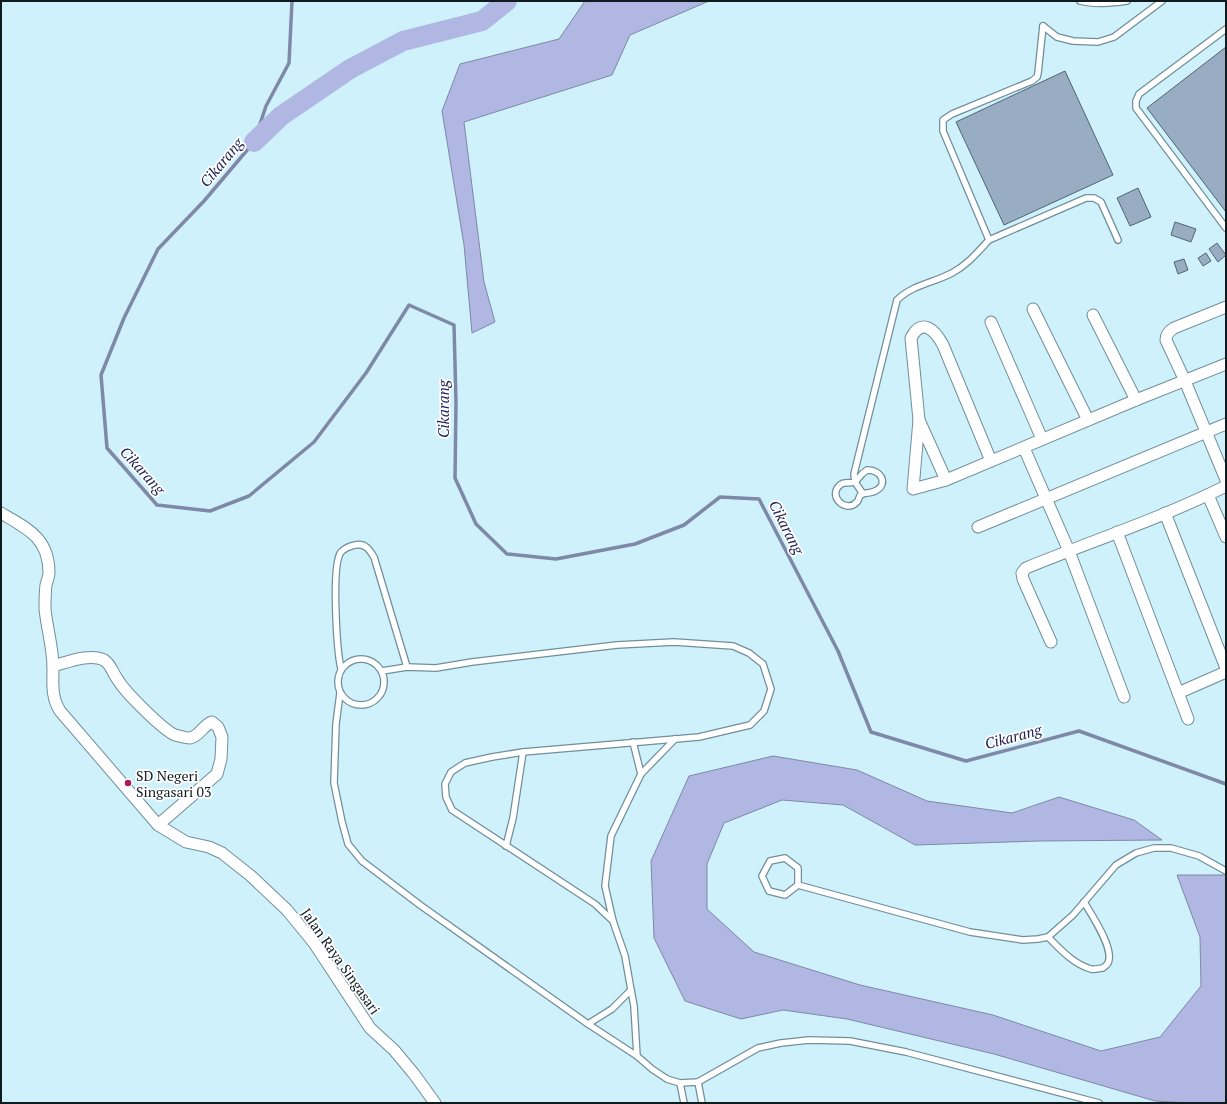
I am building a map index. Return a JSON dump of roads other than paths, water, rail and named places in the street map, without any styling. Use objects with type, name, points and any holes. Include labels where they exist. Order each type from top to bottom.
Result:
[{"type":"street","points":[[1226,307],[1174,328],[1166,335],[1166,340],[1185,381],[1226,480]]},
{"type":"street","points":[[1033,309],[1088,420]]},
{"type":"street","points":[[1093,315],[1136,400]]},
{"type":"street","points":[[991,322],[1042,440]]},
{"type":"street","points":[[991,461],[938,335],[926,327],[920,328],[915,331],[911,338],[919,420],[913,489],[946,480],[1226,364]]},
{"type":"street","points":[[919,420],[946,480]]},
{"type":"street","points":[[978,527],[1226,424]]},
{"type":"street","points":[[1024,448],[1069,551],[1124,697]]},
{"type":"street","points":[[1051,642],[1023,579],[1022,573],[1026,568],[1165,513],[1226,486]]},
{"type":"street","points":[[1208,495],[1226,537]]},
{"type":"street","name":"Jalan Raya Singasari","points":[[1,513],[34,534],[45,549],[48,558],[49,575],[46,585],[45,608],[53,666],[53,698],[60,711],[158,825],[186,842],[209,847],[222,853],[251,876],[287,910],[314,944],[370,1028],[394,1050],[435,1103]]},
{"type":"street","points":[[1165,513],[1226,668]]},
{"type":"street","points":[[1118,532],[1188,719]]},
{"type":"street","points":[[53,666],[85,659],[103,659],[109,663],[118,681],[145,710],[174,735],[189,738],[195,736],[208,723],[212,722],[218,727],[222,736],[221,759],[217,774],[158,825]]},
{"type":"street","points":[[1178,693],[1226,672]]},
{"type":"lane","points":[[1080,1],[1089,3],[1117,3],[1127,1]]},
{"type":"lane","points":[[989,240],[943,132],[943,120],[952,114],[1032,81],[1037,77],[1043,26],[1057,36],[1073,42],[1098,42],[1114,37],[1162,1]]},
{"type":"lane","points":[[1226,29],[1139,94],[1136,101],[1136,108],[1226,228]]},
{"type":"lane","points":[[863,494],[855,482],[854,474],[897,300],[905,292],[951,274],[966,265],[989,240],[1086,198],[1094,198],[1101,202],[1118,240]]},
{"type":"lane","points":[[867,470],[874,470],[879,473],[882,479],[881,485],[877,490],[863,494],[852,506],[845,506],[839,503],[836,497],[836,490],[840,485],[847,482],[855,482],[867,470]]},
{"type":"lane","points":[[407,667],[374,557],[367,547],[360,544],[348,546],[341,552],[336,571],[337,642],[341,669],[338,681],[340,693],[336,724],[334,783],[348,844],[362,862],[588,1024],[637,1056],[667,1079],[680,1083],[698,1082],[758,1048],[781,1043],[809,1040],[850,1041],[906,1052],[1099,1103]]},
{"type":"lane","points":[[382,670],[407,667],[436,668],[472,662],[617,645],[674,642],[733,646],[749,654],[763,664],[772,689],[764,711],[750,725],[699,737],[492,756],[465,763],[451,772],[445,784],[446,797],[452,810],[595,904],[613,921]]},
{"type":"lane","points":[[340,693],[349,702],[360,705],[372,702],[381,694],[385,682],[382,670],[374,662],[362,658],[350,661],[341,669]]},
{"type":"lane","points":[[637,1056],[635,1013],[625,956],[613,921],[605,886],[611,836],[641,774],[675,739]]},
{"type":"lane","points":[[633,742],[641,774]]},
{"type":"lane","points":[[506,846],[513,818],[523,752]]},
{"type":"lane","points":[[798,885],[970,932],[1023,940],[1048,937],[1073,915],[1116,865],[1136,853],[1154,848],[1171,848],[1199,856],[1226,871]]},
{"type":"lane","points":[[785,858],[798,868],[798,885],[785,895],[769,891],[762,876],[770,861],[785,858]]},
{"type":"lane","points":[[1048,937],[1063,952],[1075,961],[1092,969],[1103,968],[1108,963],[1109,954],[1104,937],[1084,902]]},
{"type":"lane","points":[[588,1024],[612,1009],[631,990]]},
{"type":"lane","points":[[698,1082],[702,1103]]},
{"type":"lane","points":[[680,1083],[684,1103]]},
{"type":"water","points":[[585,1],[709,1],[630,35],[612,75],[464,122],[484,282],[495,322],[472,333],[464,245],[442,111],[460,64],[559,39]]},
{"type":"water","points":[[773,756],[857,770],[927,801],[1012,813],[1059,797],[1134,820],[1162,840],[1039,841],[915,845],[843,805],[782,800],[724,823],[707,864],[707,909],[754,952],[860,985],[993,1015],[1101,1051],[1160,1037],[1201,986],[1200,937],[1177,875],[1226,875],[1226,1102],[1189,1103],[1155,1101],[994,1054],[847,1019],[783,1010],[741,1019],[685,1001],[654,938],[651,861],[689,776]]},
{"type":"waterway","name":"Cikarang","points":[[292,1],[289,63],[266,106],[254,142],[204,201],[158,249],[124,318],[101,375],[107,448],[157,505],[210,511],[249,496],[314,442],[366,373],[409,305],[454,325],[456,403],[455,478],[476,524],[507,554],[556,559],[635,544],[684,525],[720,497],[759,499],[838,651],[871,732],[966,761],[1079,731],[1226,784]]},
{"type":"waterway","points":[[254,142],[281,116],[350,69],[403,41],[482,21],[507,1]]},
{"type":"place","name":"SD Negeri Singasari 03","points":[[128,783]]}]
